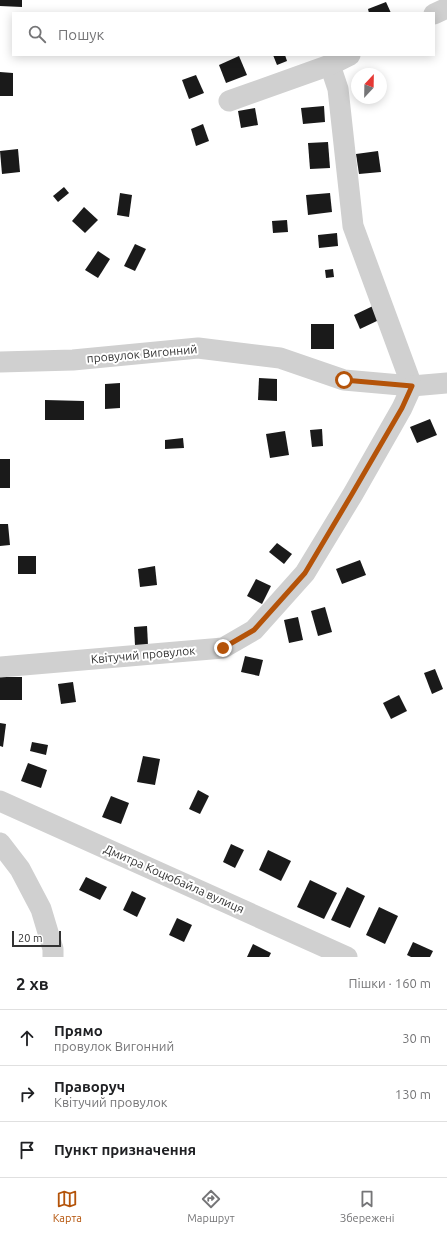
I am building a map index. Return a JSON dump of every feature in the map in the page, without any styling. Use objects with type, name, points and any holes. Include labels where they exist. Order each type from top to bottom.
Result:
[{"type":"street","points":[[435,14],[447,8]]},
{"type":"street","points":[[229,101],[330,65],[348,56]]},
{"type":"street","points":[[330,65],[338,89],[353,226],[412,386]]},
{"type":"street","name":"провулок Вигонний","points":[[0,362],[73,360],[198,348],[280,358],[344,380],[412,386],[447,383]]},
{"type":"street","name":"Квітучий провулок","points":[[0,667],[223,648],[254,630],[305,573],[402,408],[412,386]]},
{"type":"street","name":"Дмитра Коцюбайла вулиця","points":[[0,801],[347,957]]},
{"type":"street","points":[[0,843],[20,869],[41,909],[53,949],[53,957]]},
{"type":"building","points":[[0,0],[22,0],[22,7],[0,6]]},
{"type":"building","points":[[386,2],[391,12],[369,12],[368,9]]},
{"type":"building","points":[[239,56],[247,75],[226,83],[219,65]]},
{"type":"building","points":[[273,56],[285,56],[287,61],[277,65]]},
{"type":"building","points":[[0,72],[13,73],[13,96],[0,96]]},
{"type":"building","points":[[196,75],[204,93],[189,99],[182,80]]},
{"type":"building","points":[[324,106],[325,122],[303,124],[301,108]]},
{"type":"building","points":[[255,108],[258,125],[241,128],[238,111]]},
{"type":"building","points":[[203,124],[209,141],[196,146],[191,129]]},
{"type":"building","points":[[328,142],[330,168],[310,169],[308,143]]},
{"type":"building","points":[[18,149],[20,172],[2,174],[0,151]]},
{"type":"building","points":[[378,151],[381,172],[359,174],[356,154]]},
{"type":"building","points":[[64,187],[69,193],[58,202],[53,196]]},
{"type":"building","points":[[120,193],[132,195],[129,217],[117,215]]},
{"type":"building","points":[[330,193],[332,212],[308,215],[306,195]]},
{"type":"building","points":[[84,207],[98,220],[85,233],[72,221]]},
{"type":"building","points":[[287,220],[288,232],[273,233],[272,221]]},
{"type":"building","points":[[337,233],[338,246],[319,248],[318,235]]},
{"type":"building","points":[[135,244],[146,249],[135,271],[124,266]]},
{"type":"building","points":[[98,251],[110,259],[98,278],[85,270]]},
{"type":"building","points":[[333,269],[334,277],[326,278],[325,270]]},
{"type":"building","points":[[373,306],[379,320],[360,329],[354,315]]},
{"type":"building","points":[[311,324],[334,324],[334,349],[311,349]]},
{"type":"building","points":[[259,378],[277,379],[277,401],[258,400]]},
{"type":"building","points":[[120,383],[120,408],[105,409],[105,384]]},
{"type":"building","points":[[45,400],[84,401],[84,420],[45,420]]},
{"type":"building","points":[[430,419],[437,435],[417,443],[410,427]]},
{"type":"building","points":[[322,429],[323,446],[312,447],[310,430]]},
{"type":"building","points":[[285,431],[289,455],[270,458],[266,434]]},
{"type":"building","points":[[183,438],[184,448],[165,449],[165,440]]},
{"type":"building","points":[[0,459],[10,459],[10,488],[0,488]]},
{"type":"building","points":[[0,524],[8,524],[10,545],[0,546]]},
{"type":"building","points":[[277,543],[292,554],[284,564],[269,552]]},
{"type":"building","points":[[18,556],[36,556],[36,574],[18,574]]},
{"type":"building","points":[[360,560],[366,575],[342,584],[336,569]]},
{"type":"building","points":[[155,566],[157,585],[140,587],[138,569]]},
{"type":"building","points":[[256,579],[271,586],[262,604],[247,596]]},
{"type":"building","points":[[325,607],[332,632],[318,636],[311,611]]},
{"type":"building","points":[[298,617],[303,640],[289,643],[284,620]]},
{"type":"building","points":[[147,626],[148,645],[135,645],[134,627]]},
{"type":"building","points":[[245,656],[263,660],[259,676],[241,672]]},
{"type":"building","points":[[435,669],[443,689],[432,694],[424,673]]},
{"type":"building","points":[[0,677],[22,677],[22,700],[0,700]]},
{"type":"building","points":[[73,682],[76,702],[61,704],[58,684]]},
{"type":"building","points":[[399,695],[407,711],[391,719],[383,703]]},
{"type":"building","points":[[0,723],[6,724],[3,747],[0,746]]},
{"type":"building","points":[[32,742],[48,745],[46,755],[30,751]]},
{"type":"building","points":[[143,756],[160,759],[155,785],[137,782]]},
{"type":"building","points":[[28,763],[47,770],[41,788],[21,781]]},
{"type":"building","points":[[198,790],[209,796],[200,814],[189,809]]},
{"type":"building","points":[[111,796],[129,803],[121,824],[102,817]]},
{"type":"building","points":[[231,844],[244,850],[235,868],[223,862]]},
{"type":"building","points":[[268,850],[291,861],[281,881],[259,870]]},
{"type":"building","points":[[86,877],[107,887],[100,900],[79,890]]},
{"type":"building","points":[[310,880],[337,893],[324,919],[297,907]]},
{"type":"building","points":[[347,887],[365,896],[350,928],[331,920]]},
{"type":"building","points":[[132,891],[146,898],[137,917],[123,910]]},
{"type":"building","points":[[379,907],[398,916],[385,944],[366,935]]},
{"type":"building","points":[[177,918],[192,925],[184,942],[169,935]]},
{"type":"building","points":[[413,942],[433,951],[430,957],[411,957],[407,955]]},
{"type":"building","points":[[253,944],[271,953],[269,957],[247,957]]},
{"type":"route","points":[[223,648],[254,630],[305,573],[402,408],[412,386],[344,380]]}]
